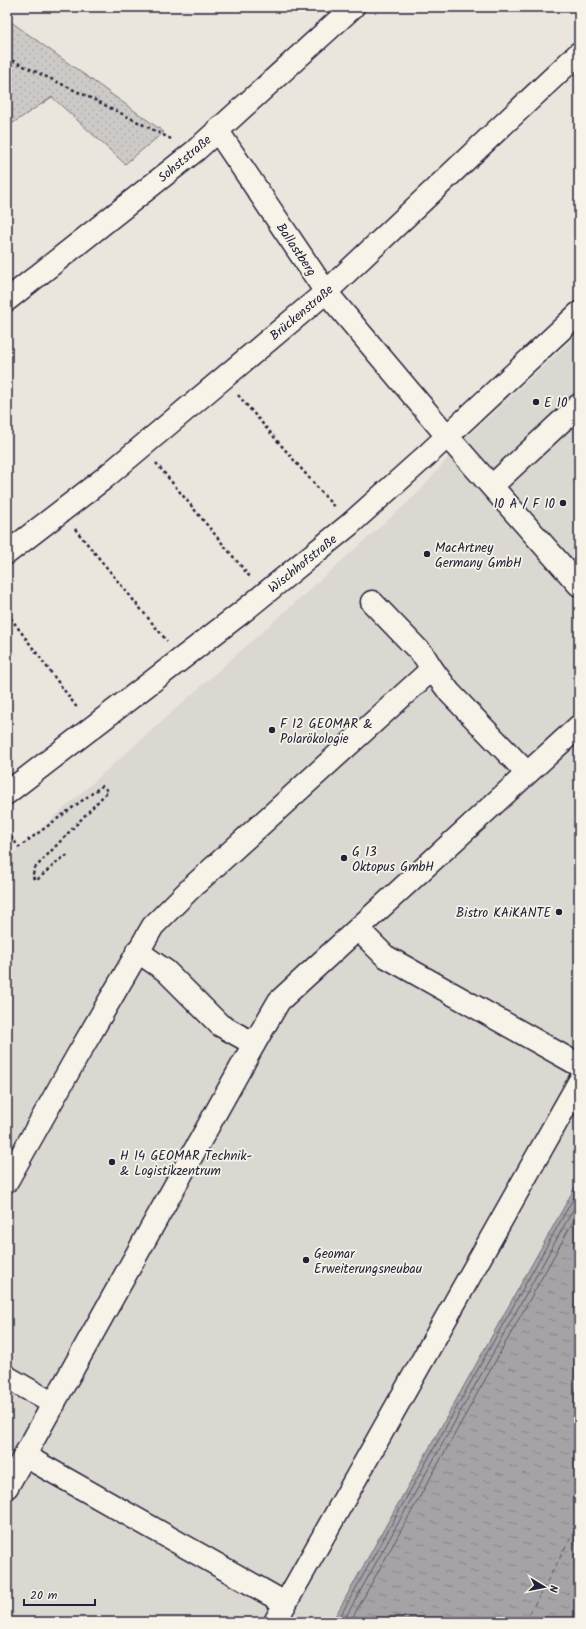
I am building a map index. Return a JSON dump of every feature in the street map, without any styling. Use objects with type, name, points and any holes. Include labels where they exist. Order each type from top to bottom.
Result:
[{"type":"street","name":"Sohststraße","points":[[7,300],[195,151],[353,7]]},
{"type":"street","name":"Brückenstraße","points":[[7,553],[142,446],[326,292],[579,53]]},
{"type":"street","name":"Ballastberg","points":[[217,130],[326,292],[447,436],[579,585]]},
{"type":"street","name":"Wischhofstraße","points":[[7,793],[182,659],[349,525],[579,313]]},
{"type":"street","points":[[492,486],[579,405]]},
{"type":"street","points":[[372,602],[424,656],[450,693],[527,773]]},
{"type":"street","points":[[7,1181],[153,926],[191,888],[432,669]]},
{"type":"street","points":[[7,1488],[279,1001],[579,726]]},
{"type":"street","points":[[358,929],[385,956],[579,1065]]},
{"type":"street","points":[[137,952],[166,971],[220,1025],[254,1044]]},
{"type":"street","points":[[274,1622],[579,1082]]},
{"type":"street","points":[[7,1377],[54,1404]]},
{"type":"street","points":[[25,1456],[285,1603]]},
{"type":"path","points":[[7,58],[95,100],[195,151]]},
{"type":"path","points":[[223,378],[349,525]]},
{"type":"path","points":[[142,446],[264,594]]},
{"type":"path","points":[[60,512],[182,659]]},
{"type":"path","points":[[7,613],[92,728]]},
{"type":"path","points":[[7,832],[19,847],[102,786],[108,791],[35,868],[32,877],[37,880],[62,858],[69,855]]},
{"type":"shaded area","points":[[7,19],[164,132],[125,164],[52,97],[7,127]]},
{"type":"shaded area","points":[[579,333],[579,1180],[332,1622],[7,1622],[7,859],[419,492],[462,441]]},
{"type":"water","points":[[579,1180],[579,1622],[332,1622]]},
{"type":"ferry route","points":[[525,1622],[579,1523]]},
{"type":"place","name":"E 10","points":[[536,402]]},
{"type":"place","name":"10 A / F 10","points":[[563,503]]},
{"type":"place","name":"MacArtney Germany GmbH","points":[[427,554]]},
{"type":"place","name":"F 12 GEOMAR & Polarökologie","points":[[272,730]]},
{"type":"place","name":"G 13 Oktopus GmbH","points":[[344,858]]},
{"type":"place","name":"Bistro KAiKANTE","points":[[559,912]]},
{"type":"place","name":"H 14 GEOMAR Technik- & Logistikzentrum","points":[[112,1162]]},
{"type":"place","name":"Geomar Erweiterungsneubau","points":[[306,1260]]}]
